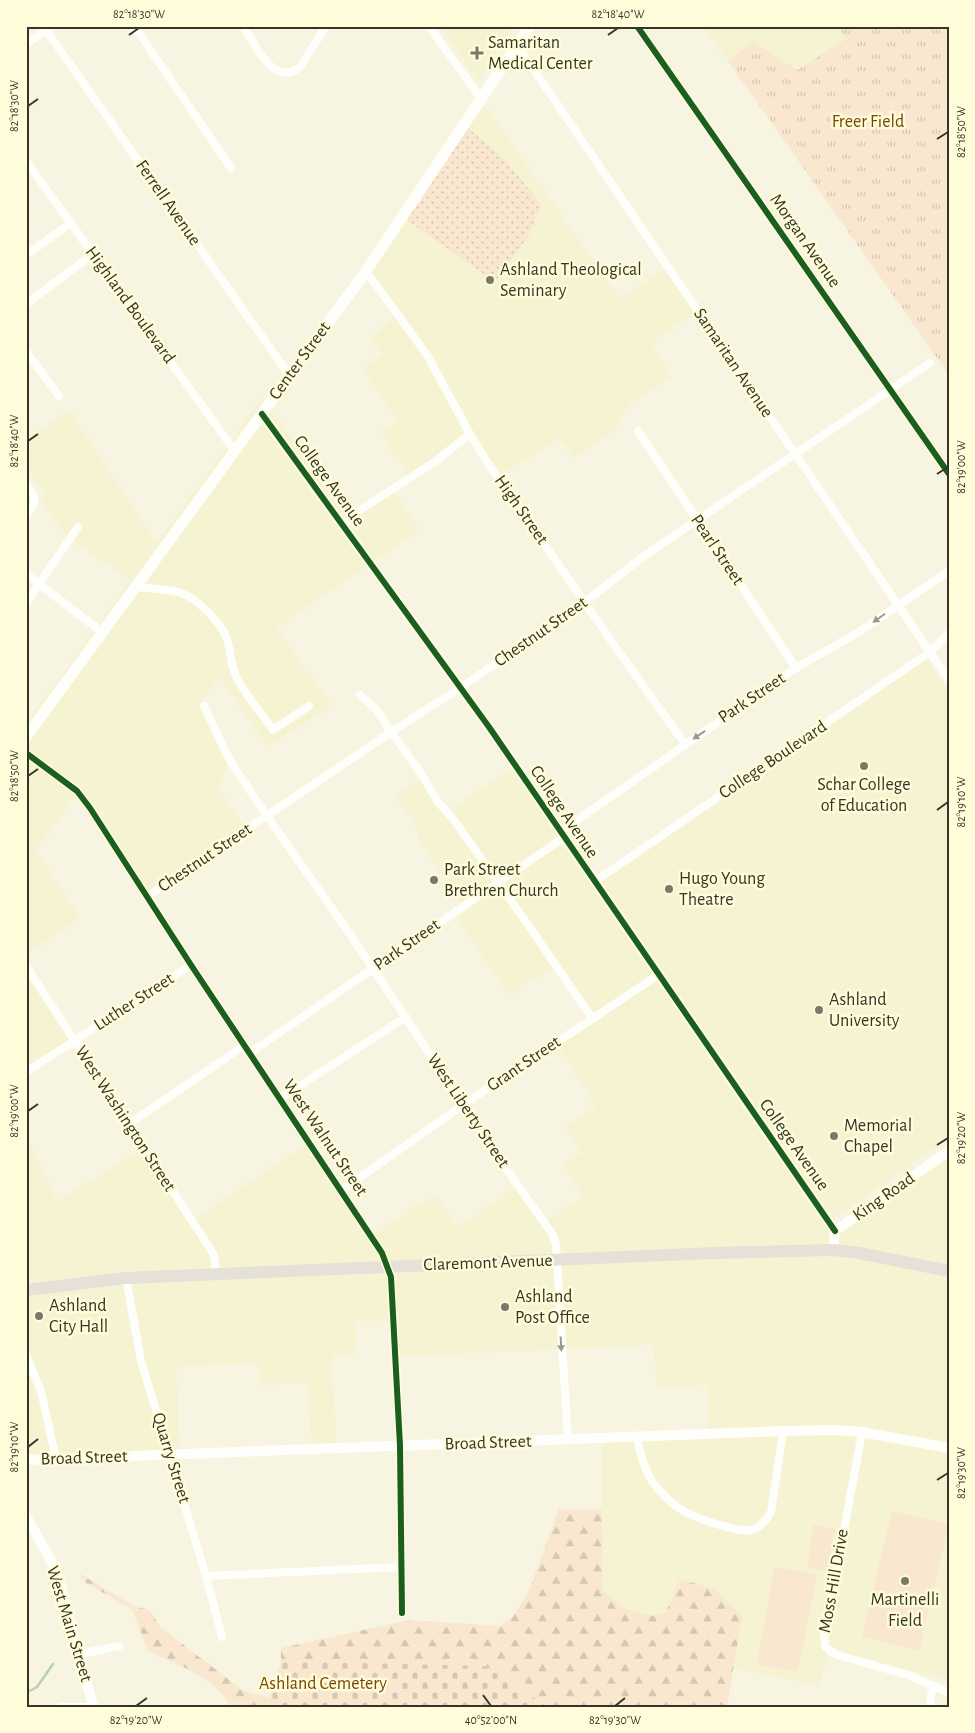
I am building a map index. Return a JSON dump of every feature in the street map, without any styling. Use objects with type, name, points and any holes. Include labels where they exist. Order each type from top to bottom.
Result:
[{"type":"main road","name":"Center Street","points":[[26,737],[366,271],[530,26]]},
{"type":"main road","name":"Claremont Avenue","points":[[26,1290],[126,1278],[833,1250],[859,1253],[949,1272]]},
{"type":"street","points":[[134,26],[230,168]]},
{"type":"street","points":[[243,26],[270,66],[284,73],[294,71],[300,67],[326,26]]},
{"type":"street","points":[[429,26],[481,99]]},
{"type":"street","name":"Morgan Avenue","points":[[637,26],[949,474]]},
{"type":"street","points":[[26,44],[49,28]]},
{"type":"street","name":"Ferrell Avenue","points":[[49,28],[289,375]]},
{"type":"street","name":"Samaritan Avenue","points":[[517,45],[949,680]]},
{"type":"street","name":"Highland Boulevard","points":[[26,161],[234,450]]},
{"type":"street","points":[[26,255],[71,223]]},
{"type":"street","points":[[26,304],[93,254]]},
{"type":"street","name":"High Street","points":[[366,271],[427,355],[470,434],[685,744]]},
{"type":"street","points":[[26,350],[59,396]]},
{"type":"street","name":"Chestnut Street","points":[[148,896],[391,732],[460,688],[585,602],[644,556],[930,363]]},
{"type":"street","name":"College Avenue","points":[[262,414],[460,688],[835,1231]]},
{"type":"street","name":"Pearl Street","points":[[638,431],[796,668]]},
{"type":"street","points":[[343,526],[354,514],[433,463],[470,434]]},
{"type":"street","points":[[26,484],[34,493],[35,500],[31,510],[26,515]]},
{"type":"street","points":[[26,603],[78,527]]},
{"type":"street","name":"Park Street","points":[[250,1053],[498,883],[685,744],[796,668],[835,647],[949,571]]},
{"type":"street","points":[[26,574],[102,632]]},
{"type":"street","points":[[136,587],[155,588],[180,593],[203,608],[218,622],[226,636],[231,663],[236,677],[272,730],[309,706]]},
{"type":"street","name":"College Boulevard","points":[[594,882],[930,652],[949,633]]},
{"type":"street","points":[[360,694],[373,705],[422,775],[438,802],[454,820],[592,1018]]},
{"type":"street","name":"West Liberty Street","points":[[204,706],[230,758],[267,816],[373,968],[463,1105],[553,1235],[556,1245],[568,1440]]},
{"type":"street","name":"West Walnut Street","points":[[26,753],[77,791],[90,808],[191,965],[342,1190],[377,1245],[388,1267],[391,1277],[400,1446],[402,1613]]},
{"type":"street","name":"Luther Street","points":[[26,1072],[191,965]]},
{"type":"street","name":"West Washington Street","points":[[26,966],[213,1253],[217,1274]]},
{"type":"street","name":"Grant Street","points":[[342,1190],[463,1105],[658,974]]},
{"type":"street","points":[[281,1098],[406,1017]]},
{"type":"street","points":[[130,1124],[244,1045]]},
{"type":"street","name":"King Road","points":[[833,1250],[835,1231],[949,1151]]},
{"type":"street","name":"Quarry Street","points":[[126,1278],[141,1360],[206,1576],[222,1637]]},
{"type":"street","points":[[26,1355],[42,1391],[56,1459]]},
{"type":"street","name":"Broad Street","points":[[26,1460],[835,1430],[862,1432],[949,1448]]},
{"type":"street","points":[[637,1437],[640,1456],[648,1473],[655,1485],[671,1502],[684,1512],[732,1529],[745,1531],[761,1526],[771,1512],[784,1431]]},
{"type":"street","name":"Moss Hill Drive","points":[[862,1432],[834,1586],[824,1626],[824,1643],[836,1655],[908,1675],[949,1693]]},
{"type":"street","name":"West Main Street","points":[[26,1516],[59,1579],[93,1707]]},
{"type":"street","points":[[206,1576],[401,1567]]},
{"type":"street","points":[[80,1654],[119,1646]]},
{"type":"street","points":[[930,1707],[932,1685]]},
{"type":"street","points":[[61,1707],[93,1707]]},
{"type":"shaded area","name":"Samaritan Medical Center","points":[[440,26],[514,26],[478,81]]},
{"type":"shaded area","points":[[703,26],[837,26],[847,39],[796,70],[753,41],[728,61]]},
{"type":"shaded area","name":"Ashland Theological Seminary","points":[[481,99],[620,299],[665,269],[694,312],[651,344],[672,378],[631,402],[613,432],[575,457],[559,439],[500,475],[472,436],[411,479],[381,433],[397,420],[363,369],[382,354],[371,339],[395,315],[366,271]]},
{"type":"shaded area","points":[[263,397],[347,522],[393,492],[421,529],[276,628],[332,705],[268,747],[219,678],[199,705],[228,762],[219,790],[247,832],[147,899],[79,791],[36,849],[80,918],[26,954],[26,725],[130,580],[67,537],[40,500],[46,496],[26,466],[26,440],[69,410],[157,543]]},
{"type":"shaded area","points":[[924,657],[949,693],[949,1138],[834,1218],[830,1257],[842,1229],[949,1155],[949,1680],[828,1648],[820,1686],[733,1668],[742,1616],[666,1612],[652,1616],[622,1607],[602,1589],[602,1436],[708,1431],[708,1385],[657,1387],[653,1345],[392,1357],[390,1320],[356,1322],[357,1354],[332,1355],[336,1443],[311,1444],[308,1383],[260,1385],[258,1363],[177,1367],[179,1454],[26,1462],[26,1132],[56,1201],[147,1147],[194,1219],[309,1143],[371,1236],[436,1194],[458,1227],[517,1187],[542,1223],[584,1197],[562,1165],[582,1153],[564,1127],[597,1106],[556,1044],[591,1021],[554,966],[509,995],[452,911],[462,904],[418,839],[417,827],[395,796],[426,775],[449,811],[518,764],[601,881]]},
{"type":"shaded area","points":[[26,963],[74,1038],[26,1071]]},
{"type":"green space","name":"Freer Field","points":[[837,26],[949,26],[949,375],[728,61],[753,41],[797,70],[846,39]]},
{"type":"green space","points":[[465,125],[507,162],[541,204],[529,235],[495,282],[404,218]]},
{"type":"green space","points":[[559,1509],[602,1510],[602,1589],[622,1607],[651,1616],[666,1612],[680,1579],[717,1590],[742,1616],[727,1707],[548,1707],[485,1666],[281,1661],[281,1648],[410,1620],[500,1626],[514,1615],[528,1593]]},
{"type":"green space","name":"Martinelli Field","points":[[892,1511],[949,1524],[919,1651],[862,1637]]},
{"type":"green space","points":[[813,1525],[835,1529],[827,1571],[807,1568]]},
{"type":"green space","points":[[774,1567],[817,1574],[798,1672],[757,1665]]},
{"type":"green space","points":[[80,1574],[134,1606],[149,1610],[160,1627],[244,1691],[270,1698],[267,1707],[231,1707],[216,1688],[206,1680],[148,1651],[132,1609],[86,1583]]},
{"type":"green space","name":"Ashland Cemetery","points":[[281,1661],[485,1666],[548,1707],[267,1707]]},
{"type":"waterway","points":[[26,1693],[37,1687],[53,1664]]},
{"type":"cycle path","points":[[637,26],[949,474]]},
{"type":"cycle path","points":[[262,414],[489,727],[835,1231]]},
{"type":"cycle path","points":[[26,753],[77,791],[90,808],[191,965],[382,1253],[391,1277],[400,1446],[402,1613]]},
{"type":"place","name":"Samaritan Medical Center","points":[[477,53]]},
{"type":"place","name":"Ashland Theological Seminary","points":[[490,280]]},
{"type":"place","name":"Schar College of Education","points":[[864,766]]},
{"type":"place","name":"Park Street Brethren Church","points":[[434,880]]},
{"type":"place","name":"Hugo Young Theatre","points":[[669,889]]},
{"type":"place","name":"Ashland University","points":[[819,1010]]},
{"type":"place","name":"Memorial Chapel","points":[[834,1136]]},
{"type":"place","name":"Ashland Post Office","points":[[505,1307]]},
{"type":"place","name":"Ashland City Hall","points":[[39,1316]]},
{"type":"place","name":"Martinelli Field","points":[[905,1581]]}]
